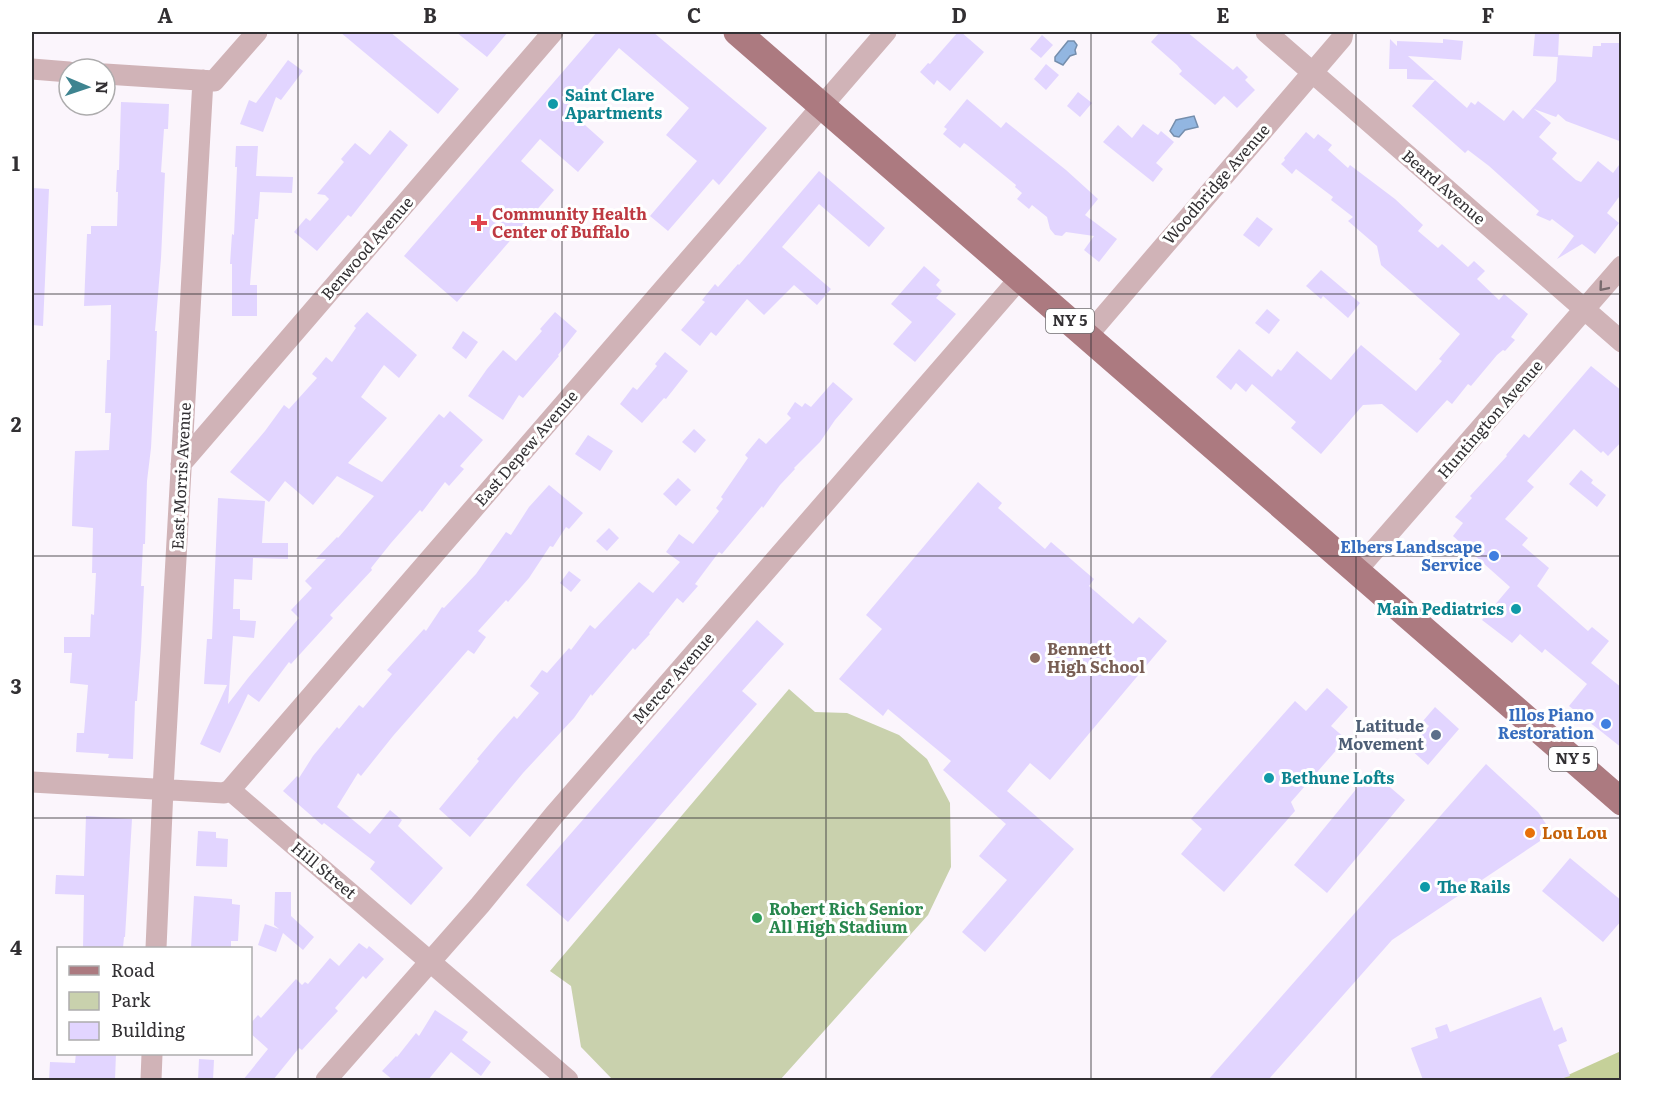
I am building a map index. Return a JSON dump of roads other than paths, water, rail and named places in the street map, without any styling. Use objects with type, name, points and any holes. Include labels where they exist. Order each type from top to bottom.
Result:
[{"type":"main road","name":"NY 5","points":[[737,32],[1621,799]]},
{"type":"street","points":[[117,75],[214,81],[257,32]]},
{"type":"street","name":"Benwood Avenue","points":[[181,464],[553,32]]},
{"type":"street","name":"East Depew Avenue","points":[[230,790],[886,32]]},
{"type":"street","name":"Beard Avenue","points":[[1266,32],[1622,342]]},
{"type":"street","name":"Woodbridge Avenue","points":[[1087,336],[1342,38],[1343,32]]},
{"type":"street","points":[[32,69],[57,71]]},
{"type":"street","name":"East Morris Avenue","points":[[156,947],[202,80]]},
{"type":"street","name":"Huntington Avenue","points":[[1356,571],[1622,266]]},
{"type":"street","name":"Mercer Avenue","points":[[326,1080],[1021,277]]},
{"type":"street","points":[[32,782],[224,793],[230,790]]},
{"type":"street","name":"Hill Street","points":[[230,790],[568,1080]]},
{"type":"street","points":[[151,1080],[152,1055]]},
{"type":"water","points":[[1068,41],[1074,41],[1077,45],[1076,54],[1070,56],[1063,65],[1055,61],[1055,57]]},
{"type":"water","points":[[1194,116],[1198,127],[1185,130],[1179,137],[1174,136],[1170,131],[1176,120]]},
{"type":"place","name":"Saint Clare Apartments","points":[[553,104]]},
{"type":"place","name":"Community Health Center of Buffalo","points":[[479,223]]},
{"type":"place","name":"Elbers Landscape Service","points":[[1494,556]]},
{"type":"place","name":"Main Pediatrics","points":[[1516,609]]},
{"type":"place","name":"Bennett High School","points":[[1035,658]]},
{"type":"place","name":"Illos Piano Restoration","points":[[1606,724]]},
{"type":"place","name":"Latitude Movement","points":[[1436,735]]},
{"type":"place","name":"Bethune Lofts","points":[[1269,778]]},
{"type":"place","name":"Lou Lou","points":[[1530,833]]},
{"type":"place","name":"The Rails","points":[[1425,887]]},
{"type":"place","name":"Robert Rich Senior All High Stadium","points":[[757,918]]}]
